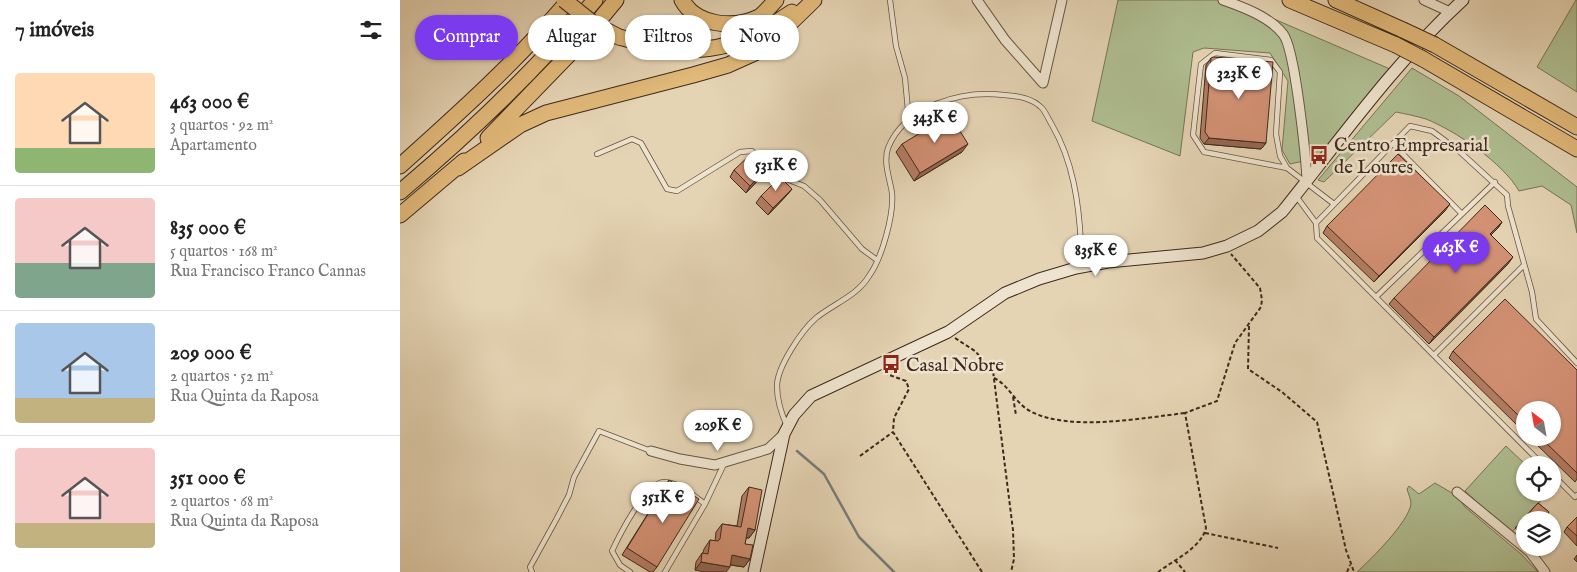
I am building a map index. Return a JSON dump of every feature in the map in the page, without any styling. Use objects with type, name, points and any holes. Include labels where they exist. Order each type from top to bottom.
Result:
[{"type":"highway","points":[[564,0],[594,24],[619,37],[659,48],[700,50],[723,47],[767,29],[812,0]]},
{"type":"highway","points":[[400,166],[488,86],[543,31],[569,0]]},
{"type":"highway","points":[[400,192],[500,103],[555,47],[595,0]]},
{"type":"highway","points":[[400,216],[458,168],[513,114],[582,41],[616,0]]},
{"type":"highway","points":[[682,0],[687,9],[716,24],[736,24],[761,16],[776,0]]},
{"type":"highway","points":[[458,168],[520,125],[546,113],[693,75],[728,65],[750,55],[781,32],[812,0]]},
{"type":"highway","points":[[1290,0],[1396,45],[1423,59],[1577,150]]},
{"type":"highway","points":[[1336,0],[1435,45],[1577,127]]},
{"type":"street","points":[[977,0],[1005,40],[1043,83],[1062,0]]},
{"type":"street","points":[[1223,0],[1271,22],[1285,35],[1305,143],[1307,181]]},
{"type":"street","points":[[1424,0],[1450,12]]},
{"type":"street","points":[[754,572],[786,431],[794,414],[811,396],[948,332],[1005,293],[1076,268],[1108,262],[1203,253],[1227,246],[1258,231],[1282,212],[1401,65],[1463,0]]},
{"type":"street","points":[[651,451],[680,459],[715,465],[768,449],[786,431]]},
{"type":"street","points":[[1457,492],[1530,552],[1545,572]]},
{"type":"lane","points":[[890,0],[896,46],[905,78],[909,121]]},
{"type":"lane","points":[[1287,168],[1280,156],[1276,134],[1280,72],[1271,60],[1215,53],[1201,64],[1193,135],[1204,152],[1287,168],[1307,181],[1334,204]]},
{"type":"lane","points":[[786,431],[778,405],[777,384],[797,339],[815,319],[859,289],[870,276],[877,260],[893,207],[887,169],[888,149],[909,121],[928,108],[968,93],[1025,97],[1042,109],[1065,149],[1075,191],[1081,245]]},
{"type":"lane","points":[[1316,223],[1410,126],[1432,131],[1495,182],[1507,195],[1508,206],[1532,292],[1536,319],[1577,363]]},
{"type":"lane","points":[[597,154],[632,139],[641,143],[667,189],[677,191],[740,152],[752,151],[774,174],[804,186],[820,200],[862,248],[877,260]]},
{"type":"lane","points":[[1393,144],[1462,213]]},
{"type":"lane","points":[[1376,297],[1495,182]]},
{"type":"lane","points":[[1295,196],[1316,223],[1317,238],[1534,456]]},
{"type":"lane","points":[[1434,355],[1524,265]]},
{"type":"lane","points":[[532,572],[530,567],[569,495],[574,477],[599,431],[651,451]]},
{"type":"lane","points":[[665,572],[705,504],[725,462]]},
{"type":"lane","points":[[630,572],[620,565],[612,551],[622,529],[653,486],[664,482],[682,488],[705,504]]},
{"type":"lane","points":[[1561,483],[1575,497],[1577,495]]},
{"type":"path","points":[[994,378],[1000,381],[1030,412],[1053,419],[1093,422],[1185,413],[1217,401],[1235,343],[1261,308],[1262,293],[1256,282],[1235,261],[1227,246]]},
{"type":"path","points":[[1249,325],[1248,369],[1282,392],[1317,422],[1354,572]]},
{"type":"path","points":[[948,332],[959,342],[975,351],[993,371],[1013,530],[1014,559],[1012,572]]},
{"type":"path","points":[[868,368],[906,381],[909,389],[894,418],[893,432],[982,572]]},
{"type":"path","points":[[1014,396],[1016,415]]},
{"type":"path","points":[[1158,572],[1197,544],[1205,533],[1206,528],[1185,413]]},
{"type":"path","points":[[860,456],[893,432]]},
{"type":"path","points":[[1205,533],[1278,548]]},
{"type":"path","points":[[1175,560],[1185,572]]},
{"type":"path","points":[[1347,572],[1351,564]]},
{"type":"green space","points":[[1118,0],[1230,0],[1390,69],[1317,158],[1290,164],[1282,150],[1288,81],[1270,53],[1204,48],[1193,52],[1180,156],[1092,121]]},
{"type":"green space","points":[[1577,0],[1577,92],[1537,67]]},
{"type":"green space","points":[[1412,68],[1459,96],[1577,187],[1577,233],[1571,205],[1542,186],[1519,191],[1512,180],[1490,159],[1451,131],[1426,119],[1396,112],[1324,182],[1318,180]]},
{"type":"green space","points":[[1506,446],[1517,456],[1516,501],[1541,501],[1531,511],[1516,511],[1516,528],[1511,533],[1465,491]]},
{"type":"green space","points":[[1435,483],[1457,496],[1465,507],[1516,550],[1516,556],[1523,556],[1538,572],[1357,572],[1371,559],[1403,521],[1411,504],[1407,489],[1409,486],[1419,494]]},
{"type":"building","points":[[1211,58],[1273,62],[1266,143],[1209,138],[1205,132]]},
{"type":"building","points":[[950,115],[968,144],[920,173],[902,144]]},
{"type":"building","points":[[751,154],[766,169],[750,186],[734,170]]},
{"type":"building","points":[[1398,154],[1450,204],[1379,276],[1327,226]]},
{"type":"building","points":[[780,177],[792,189],[773,208],[761,196]]},
{"type":"building","points":[[1485,205],[1502,222],[1490,234],[1513,257],[1434,337],[1394,298]]},
{"type":"building","points":[[1505,299],[1577,370],[1577,473],[1549,446],[1561,446],[1561,401],[1516,401],[1516,413],[1453,351]]},
{"type":"building","points":[[669,480],[699,499],[657,567],[627,548]]},
{"type":"building","points":[[749,487],[762,490],[755,530],[748,528],[745,544],[753,545],[750,559],[732,555],[730,567],[701,562],[702,553],[708,554],[710,540],[718,541],[720,539],[722,524],[741,527]]},
{"type":"building","points":[[1538,503],[1548,511],[1531,511]]},
{"type":"building","points":[[1577,517],[1577,536],[1567,527]]},
{"type":"waterway","points":[[797,451],[824,474],[859,537],[894,572]]},
{"type":"place","name":"Centro Empresarial de Loures","points":[[1319,155]]},
{"type":"place","name":"Casal Nobre","points":[[891,364]]}]
